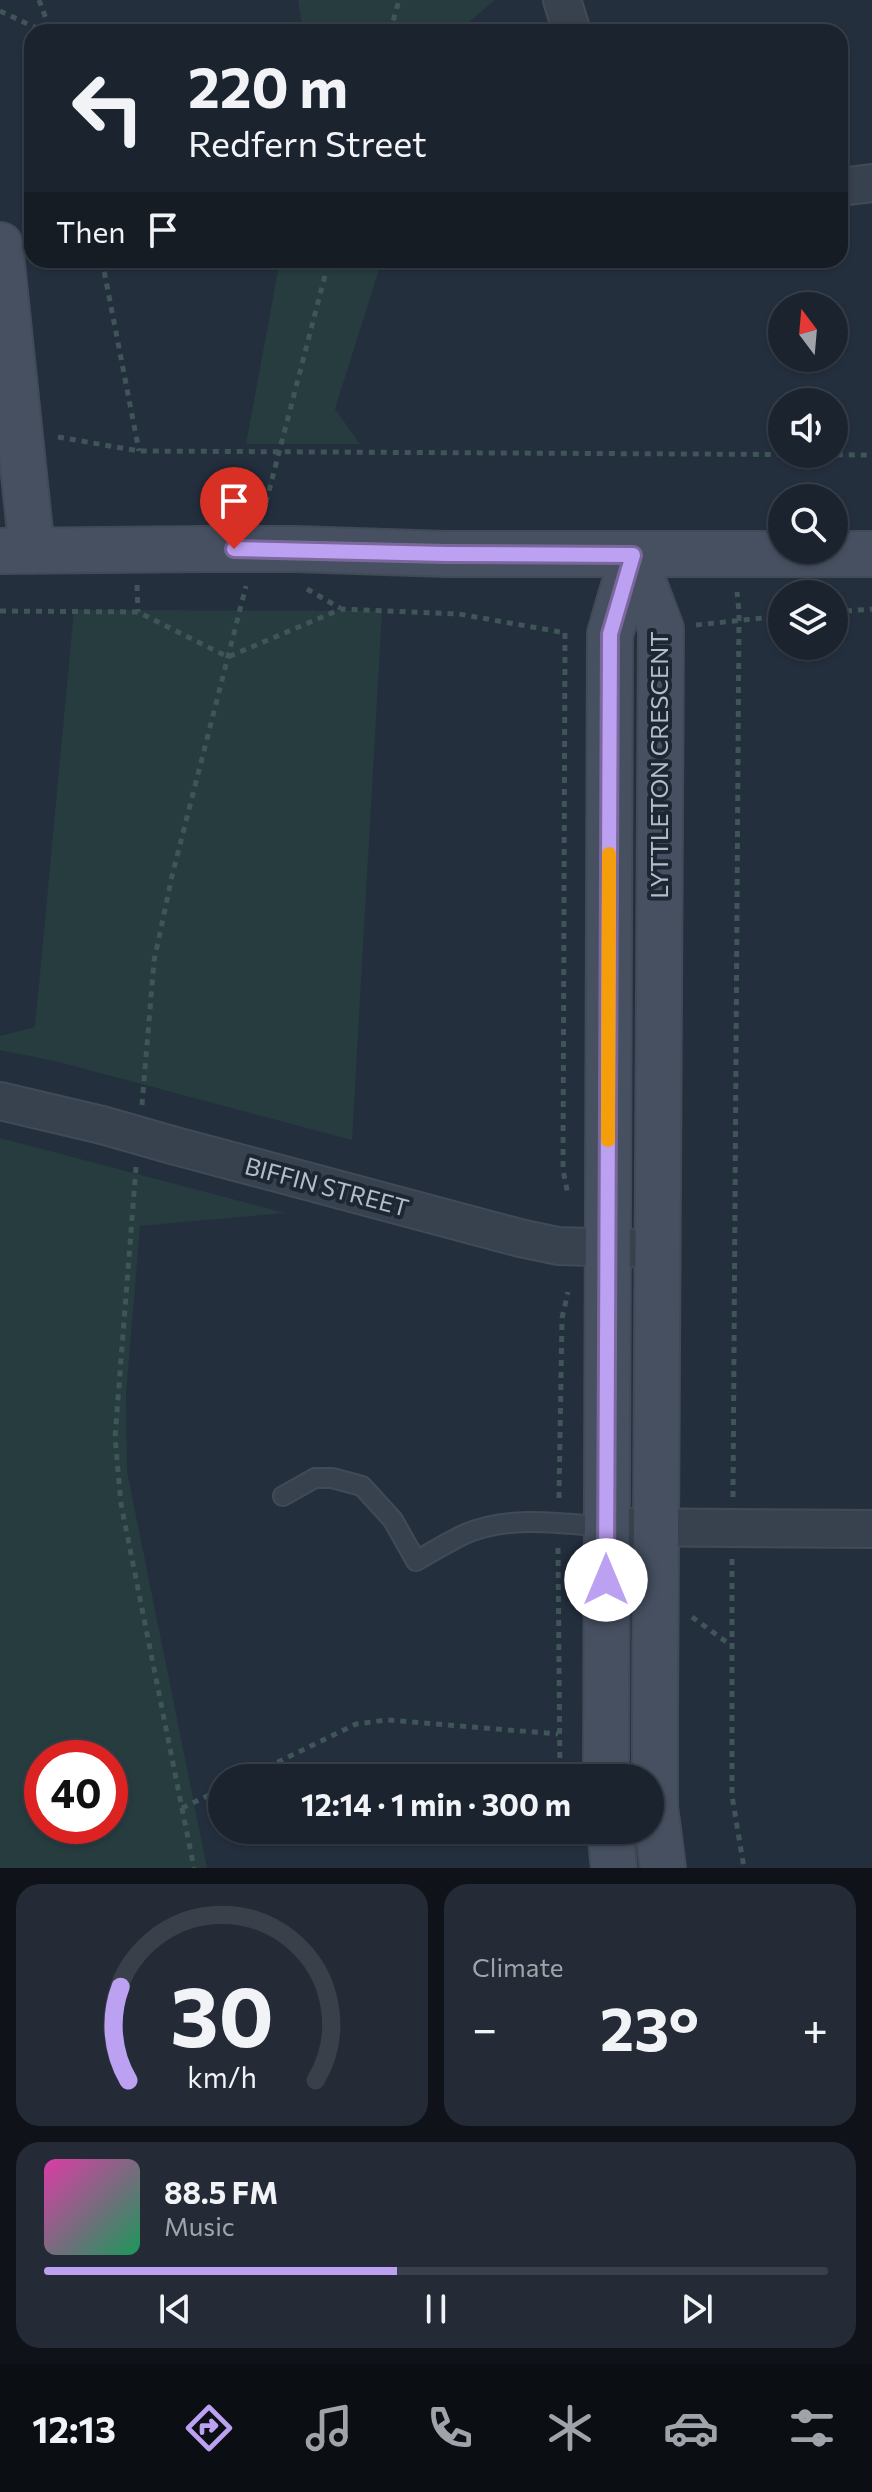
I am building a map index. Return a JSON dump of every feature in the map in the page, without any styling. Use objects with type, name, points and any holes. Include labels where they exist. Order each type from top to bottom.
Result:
[{"type":"street","points":[[562,0],[570,24]]},
{"type":"street","points":[[848,186],[872,183]]},
{"type":"street","points":[[0,245],[16,551],[203,549],[297,567],[446,554],[872,554]]},
{"type":"street","name":"LYTTLETON CRESCENT","points":[[606,1764],[606,1527],[590,1247],[610,634],[633,555]]},
{"type":"street","name":"LYTTLETON CRESCENT","points":[[633,555],[661,629],[655,1807],[663,1868]]},
{"type":"street","name":"BIFFIN STREET","points":[[0,1101],[102,1125],[520,1238],[590,1247],[658,1249]]},
{"type":"street","points":[[606,1527],[872,1529]]},
{"type":"street","points":[[611,1844],[614,1868]]},
{"type":"lane","points":[[283,1496],[315,1478],[332,1478],[362,1486],[393,1520],[416,1561],[467,1533],[506,1523],[606,1527]]},
{"type":"path","points":[[39,0],[48,24]]},
{"type":"path","points":[[392,24],[399,0]]},
{"type":"path","points":[[0,11],[28,24]]},
{"type":"path","points":[[104,268],[139,451]]},
{"type":"path","points":[[278,452],[327,268]]},
{"type":"path","points":[[60,437],[139,451],[872,455]]},
{"type":"path","points":[[733,555],[739,619],[732,1796],[744,1868]]},
{"type":"path","points":[[297,567],[341,609]]},
{"type":"path","points":[[0,611],[138,612],[228,657],[341,609],[459,614],[565,633],[563,1170],[572,1214],[590,1247],[572,1273],[562,1318],[558,1523],[559,1764]]},
{"type":"path","points":[[848,611],[872,609]]},
{"type":"path","points":[[682,627],[768,617]]},
{"type":"path","points":[[141,1107],[154,961],[172,876],[228,657]]},
{"type":"path","points":[[137,1164],[115,1437],[121,1504],[194,1868]]},
{"type":"path","points":[[274,1764],[356,1724],[387,1720],[558,1734]]},
{"type":"path","points":[[182,1808],[208,1796]]},
{"type":"green space","points":[[298,0],[495,0],[466,24],[302,24]]},
{"type":"green space","points":[[279,268],[379,268],[335,409],[360,444],[246,444]]},
{"type":"green space","points":[[74,610],[382,611],[352,1140],[55,1061],[0,1050],[0,1036],[35,1027]]},
{"type":"green space","points":[[0,1138],[285,1213],[140,1226],[126,1395],[127,1471],[207,1868],[0,1868]]},
{"type":"slow traffic","points":[[608,1140],[609,854]]},
{"type":"route","points":[[234,549],[633,555],[610,634],[606,1580]]}]
